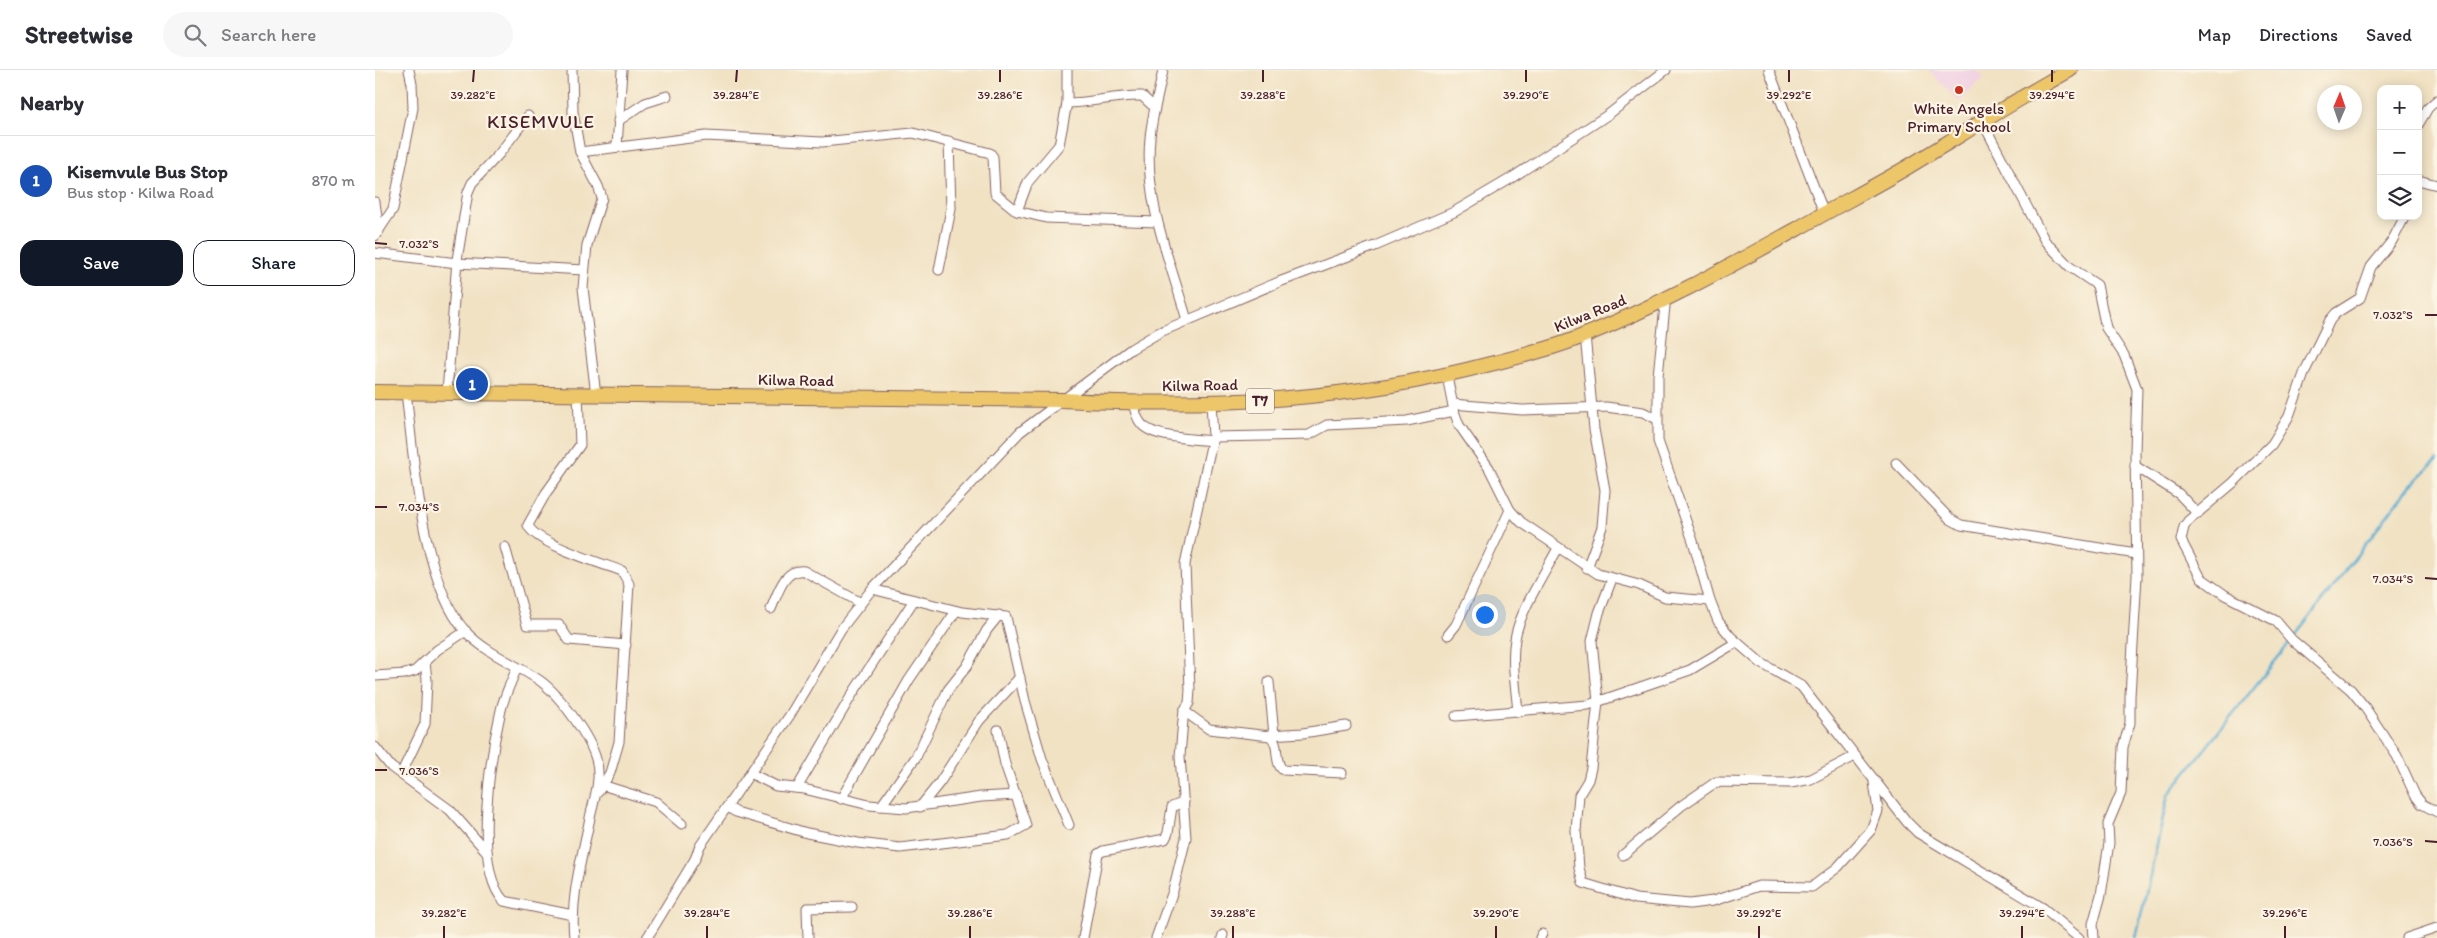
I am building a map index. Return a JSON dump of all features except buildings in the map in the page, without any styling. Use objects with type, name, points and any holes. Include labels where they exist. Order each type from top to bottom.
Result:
[{"type":"highway","name":"Kilwa Road","points":[[375,392],[1062,400],[1133,403],[1211,402],[1320,397],[1447,376],[1531,353],[1585,335],[1663,302],[1721,272],[1906,168],[2070,70]]},
{"type":"street","points":[[377,233],[393,209],[413,108],[412,84],[409,70]]},
{"type":"street","points":[[572,70],[573,112],[580,152],[598,186],[602,198],[587,245],[583,288],[596,395]]},
{"type":"street","points":[[617,147],[621,70]]},
{"type":"street","points":[[1017,211],[1028,182],[1059,145],[1067,103],[1067,70]]},
{"type":"street","points":[[1163,70],[1155,107],[1150,160],[1157,222],[1187,320]]},
{"type":"street","points":[[647,938],[695,859],[700,846],[790,715],[841,630],[872,590],[1020,432],[1143,340],[1279,282],[1375,246],[1454,212],[1510,179],[1601,119],[1666,70]]},
{"type":"street","points":[[1769,70],[1824,213]]},
{"type":"street","points":[[617,121],[645,104],[667,96]]},
{"type":"street","points":[[1067,103],[1086,103],[1117,96],[1142,96],[1155,107]]},
{"type":"street","points":[[2422,118],[2428,108],[2437,100]]},
{"type":"street","points":[[447,393],[457,263],[470,187],[499,154],[528,116]]},
{"type":"street","points":[[1982,121],[2049,247],[2069,267],[2097,286],[2106,328],[2124,355],[2136,383],[2136,602],[2130,723],[2123,747],[2121,793],[2108,824],[2109,843],[2101,895],[2093,924],[2095,938]]},
{"type":"street","points":[[580,152],[706,136],[822,142],[913,133],[991,153],[993,157],[995,193],[1017,211],[1056,220],[1157,222]]},
{"type":"street","points":[[939,270],[951,209],[949,141]]},
{"type":"street","points":[[2422,183],[2437,185]]},
{"type":"street","points":[[375,202],[377,233]]},
{"type":"street","points":[[2403,220],[2392,240],[2371,267],[2360,298],[2336,313],[2330,320],[2305,371],[2289,416],[2272,444],[2183,527],[2181,538],[2183,547],[2201,578],[2225,595],[2276,621],[2292,640],[2351,690],[2364,706],[2397,756],[2415,795],[2422,804],[2437,812]]},
{"type":"street","points":[[375,253],[457,263],[584,270]]},
{"type":"street","points":[[1663,302],[1657,419],[1658,440],[1693,541],[1710,602],[1724,630],[1761,663],[1801,686],[1873,779],[1918,833],[2043,908],[2079,938]]},
{"type":"street","points":[[1585,335],[1591,408],[1605,490],[1602,527],[1587,568]]},
{"type":"street","points":[[1447,376],[1453,408],[1468,440],[1489,468],[1510,510],[1521,522],[1587,568],[1612,579],[1639,585],[1665,597],[1710,602]]},
{"type":"street","points":[[406,392],[425,533],[449,606],[466,631],[484,647],[549,688],[571,716],[595,756],[599,772],[600,789]]},
{"type":"street","points":[[574,938],[573,915],[579,875],[600,789],[612,767],[619,742],[629,596],[629,584],[622,571],[563,548],[534,534],[528,526],[546,493],[580,445],[577,394]]},
{"type":"street","points":[[1155,938],[1173,890],[1184,845],[1181,756],[1184,711],[1189,703],[1190,690],[1185,564],[1213,439],[1211,402]]},
{"type":"street","points":[[1133,403],[1140,424],[1148,429],[1164,435],[1213,439],[1309,435],[1327,425],[1407,422],[1453,408],[1522,410],[1591,408],[1641,412],[1657,419]]},
{"type":"street","points":[[1895,463],[1950,520],[1961,526],[2136,554]]},
{"type":"street","points":[[2135,466],[2179,494],[2198,514]]},
{"type":"street","points":[[1448,635],[1456,625],[1510,510]]},
{"type":"street","points":[[505,547],[527,625],[559,625],[569,640],[626,645]]},
{"type":"street","points":[[1518,712],[1515,670],[1516,634],[1534,593],[1558,548]]},
{"type":"street","points":[[771,609],[787,576],[796,570],[804,571],[861,604]]},
{"type":"street","points":[[1612,579],[1599,613],[1592,641],[1598,701],[1591,768],[1588,780],[1579,795],[1576,831],[1582,882],[1600,890],[1636,899],[1690,904],[1713,901],[1759,886],[1812,887],[1838,867],[1871,830],[1878,811],[1873,779]]},
{"type":"street","points":[[872,590],[956,611],[999,615],[1008,619],[1025,701],[1042,759],[1069,825]]},
{"type":"street","points":[[797,788],[853,694],[914,600]]},
{"type":"street","points":[[841,799],[909,680],[956,611]]},
{"type":"street","points":[[881,806],[916,757],[948,690],[967,666],[987,630],[999,615]]},
{"type":"street","points":[[375,676],[409,674],[437,650],[466,631]]},
{"type":"street","points":[[1456,716],[1588,705],[1690,670],[1737,642]]},
{"type":"street","points":[[401,774],[425,724],[427,680],[425,662]]},
{"type":"street","points":[[517,667],[501,708],[488,776],[489,868],[503,901],[573,915]]},
{"type":"street","points":[[920,807],[940,782],[979,721],[1021,677]]},
{"type":"street","points":[[1269,682],[1271,735],[1276,745],[1279,767],[1283,770],[1342,773]]},
{"type":"street","points":[[1184,711],[1209,729],[1271,735],[1345,726]]},
{"type":"street","points":[[727,807],[736,812],[807,834],[858,843],[911,848],[1011,834],[1026,824],[1005,764],[998,730]]},
{"type":"street","points":[[375,747],[391,767],[450,810],[488,852]]},
{"type":"street","points":[[1623,855],[1681,806],[1716,782],[1791,783],[1811,779],[1855,756]]},
{"type":"street","points":[[750,774],[776,786],[797,788],[841,799],[881,806],[920,807],[981,797],[1016,795]]},
{"type":"street","points":[[600,789],[656,802],[682,824]]},
{"type":"street","points":[[1083,938],[1098,854],[1117,848],[1165,839],[1169,833],[1172,807],[1184,802]]},
{"type":"street","points":[[808,938],[807,908],[851,907]]},
{"type":"street","points":[[2407,938],[2437,928]]},
{"type":"shaded area","name":"White Angels Primary School","points":[[1928,70],[1976,70],[1984,77],[1959,102]]},
{"type":"waterway","points":[[2136,938],[2168,795],[2292,640],[2410,486],[2437,460]]},
{"type":"place","name":"White Angels Primary School","points":[[1959,90]]},
{"type":"place","name":"Kisemvule Bus Stop","points":[[472,384]]},
{"type":"district","name":"KISEMVULE","points":[[541,121]]}]
